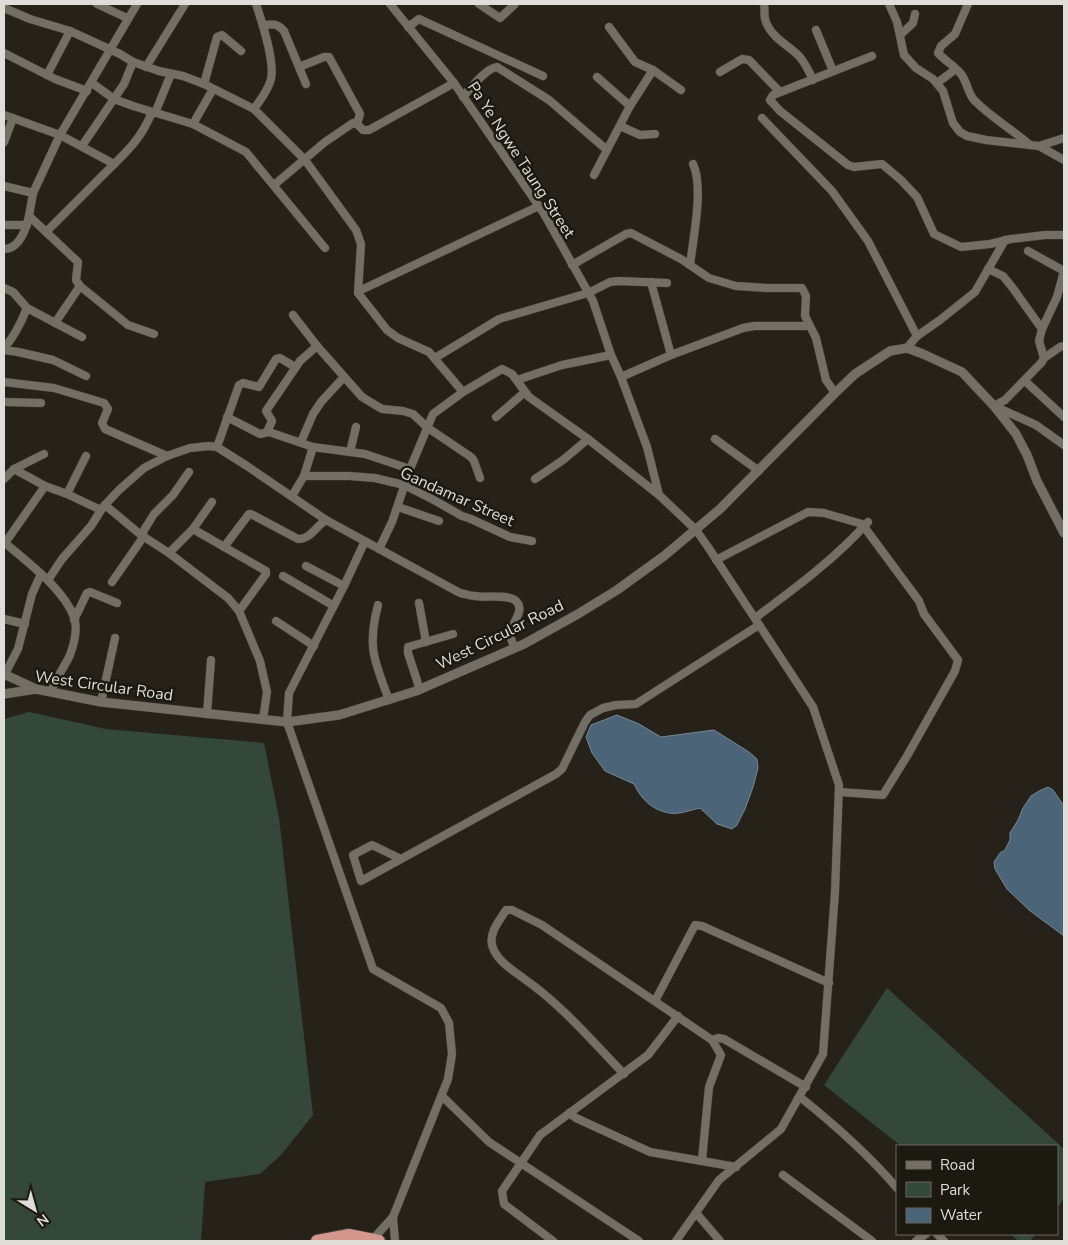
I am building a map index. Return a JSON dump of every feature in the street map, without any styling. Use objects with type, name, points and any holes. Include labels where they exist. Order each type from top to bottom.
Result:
[{"type":"highway","points":[[317,1241],[349,1235],[376,1240]]},
{"type":"street","points":[[97,4],[127,18]]},
{"type":"street","points":[[4,249],[14,246],[25,233],[33,193],[60,135],[87,91],[127,18],[137,4]]},
{"type":"street","points":[[146,67],[184,4]]},
{"type":"street","points":[[254,109],[266,92],[271,78],[271,65],[263,25],[256,4]]},
{"type":"street","name":"Pa Ye Ngwe Taung Street","points":[[390,4],[454,83],[539,206],[593,301],[611,355],[647,447],[659,495]]},
{"type":"street","points":[[479,4],[500,18],[515,4]]},
{"type":"street","points":[[764,4],[764,18],[770,30],[776,38],[807,66],[813,80]]},
{"type":"street","points":[[888,4],[897,22],[904,55],[916,68],[937,83],[943,92],[953,123],[960,132],[967,136],[1030,146],[1040,146],[1064,138]]},
{"type":"street","points":[[968,4],[954,34],[938,50],[940,56],[956,69],[965,80],[969,95],[1014,130],[1030,146]]},
{"type":"street","points":[[4,6],[30,19],[70,31],[133,62],[204,84],[254,109],[305,160],[356,230],[362,244],[358,293],[387,330],[398,338],[429,352],[463,392]]},
{"type":"street","points":[[900,35],[913,23],[915,14]]},
{"type":"street","points":[[408,27],[419,19],[544,76]]},
{"type":"street","points":[[263,25],[279,25],[284,31],[306,84]]},
{"type":"street","points":[[609,27],[635,62],[653,70],[681,90]]},
{"type":"street","points":[[816,30],[833,71]]},
{"type":"street","points":[[46,75],[70,31]]},
{"type":"street","points":[[204,84],[217,37],[222,35],[241,50]]},
{"type":"street","points":[[4,53],[46,75],[87,91]]},
{"type":"street","points":[[872,56],[773,95],[770,100],[771,103],[848,165],[854,167],[882,164],[917,197],[934,234],[961,247],[1045,235],[1064,235]]},
{"type":"street","points":[[299,67],[324,57],[330,57],[360,114],[357,124]]},
{"type":"street","points":[[720,72],[742,59],[749,60],[780,92]]},
{"type":"street","points":[[82,146],[124,84],[133,62]]},
{"type":"street","points":[[462,97],[486,72],[497,67],[549,100],[608,150]]},
{"type":"street","points":[[937,83],[956,69]]},
{"type":"street","points":[[594,175],[630,106],[653,70]]},
{"type":"street","points":[[46,232],[136,142],[146,128],[171,74]]},
{"type":"street","points":[[597,77],[630,106]]},
{"type":"street","points":[[92,82],[114,98],[193,124],[246,152],[325,248]]},
{"type":"street","points":[[274,185],[324,142],[352,123],[357,124],[363,130],[369,130],[454,83]]},
{"type":"street","points":[[193,124],[213,89]]},
{"type":"street","points":[[4,115],[60,135],[114,164]]},
{"type":"street","points":[[4,142],[13,118]]},
{"type":"street","points":[[762,118],[832,191],[848,212],[868,241],[917,336]]},
{"type":"street","points":[[620,126],[640,135],[655,134]]},
{"type":"street","points":[[1040,146],[1064,160]]},
{"type":"street","points":[[690,265],[698,180],[692,164]]},
{"type":"street","points":[[4,186],[33,193]]},
{"type":"street","points":[[359,291],[539,206]]},
{"type":"street","points":[[29,216],[78,262],[76,280],[80,286],[128,326],[154,334]]},
{"type":"street","points":[[4,225],[27,226]]},
{"type":"street","points":[[572,265],[626,234],[631,233],[690,265],[709,278],[736,286],[802,288],[806,296],[805,316],[818,345],[826,380],[834,392]]},
{"type":"street","points":[[1005,240],[975,292],[917,336],[907,348],[962,372],[994,406],[1016,434],[1037,481],[1064,533]]},
{"type":"street","points":[[1028,252],[1064,271],[1057,297],[1042,329],[1039,341],[1044,358]]},
{"type":"street","points":[[988,269],[1003,276],[1008,281],[1042,329]]},
{"type":"street","points":[[435,358],[499,318],[588,293],[610,282],[667,283]]},
{"type":"street","points":[[651,282],[671,355]]},
{"type":"street","points":[[55,323],[80,286]]},
{"type":"street","points":[[4,288],[13,292],[27,308],[82,337]]},
{"type":"street","points":[[27,308],[21,324],[4,349],[53,360],[86,376]]},
{"type":"street","points":[[293,315],[317,346],[362,397],[385,410],[408,412],[418,418],[428,428],[471,457],[474,460],[480,478]]},
{"type":"street","points":[[621,377],[671,355],[744,328],[754,326],[809,326]]},
{"type":"street","points":[[267,432],[272,420],[266,411],[295,367],[317,346]]},
{"type":"street","points":[[994,406],[1005,400],[1025,381],[1044,358],[1064,346]]},
{"type":"street","name":"West Circular Road","points":[[4,694],[36,689],[101,702],[287,722],[339,715],[420,690],[515,648],[578,614],[617,590],[696,530],[759,471],[834,392],[855,374],[890,351],[907,348]]},
{"type":"street","points":[[517,380],[562,365],[611,355]]},
{"type":"street","points":[[217,447],[227,416],[241,383],[259,387],[276,358],[280,358],[295,367]]},
{"type":"street","points":[[379,549],[398,507],[404,485],[431,418],[437,410],[463,392],[502,369],[512,374],[529,397],[588,439],[659,495],[696,530],[812,707],[839,785],[835,892],[823,1054],[781,1129],[736,1168],[719,1180],[676,1241]]},
{"type":"street","points":[[301,442],[313,414],[321,402],[344,377]]},
{"type":"street","points":[[1025,381],[1064,417]]},
{"type":"street","points":[[4,382],[54,388],[104,403],[108,408],[102,423],[105,428],[167,456]]},
{"type":"street","points":[[496,417],[525,392]]},
{"type":"street","points":[[4,402],[41,403]]},
{"type":"street","points":[[994,406],[1036,425],[1064,445]]},
{"type":"street","points":[[227,416],[260,434],[267,432],[312,447],[365,454],[410,469]]},
{"type":"street","points":[[350,452],[356,427]]},
{"type":"street","points":[[535,479],[563,460],[588,439]]},
{"type":"street","points":[[715,439],[759,471]]},
{"type":"street","points":[[48,580],[103,507],[144,468],[167,456],[190,448],[217,447],[326,520],[460,592],[476,597],[509,598],[515,600],[519,604],[519,610],[510,631],[510,638],[515,648]]},
{"type":"street","points":[[292,496],[304,476],[312,447]]},
{"type":"street","points":[[4,479],[10,469],[44,454]]},
{"type":"street","points":[[67,494],[86,456]]},
{"type":"street","points":[[10,469],[45,486],[103,507],[169,553],[228,598],[239,612],[260,661],[267,692],[263,719]]},
{"type":"street","points":[[112,582],[143,536],[154,514],[173,495],[189,472]]},
{"type":"street","name":"Gandamar Street","points":[[304,476],[375,478],[404,485],[432,498],[462,516],[510,537],[532,541]]},
{"type":"street","points":[[45,486],[4,543],[48,580],[74,620],[76,629],[70,654],[51,692]]},
{"type":"street","points":[[169,553],[194,529],[212,502]]},
{"type":"street","points":[[398,507],[439,521]]},
{"type":"street","points":[[716,560],[808,512],[824,513],[866,524]]},
{"type":"street","points":[[224,547],[249,514],[298,539],[305,538],[326,520]]},
{"type":"street","points":[[401,859],[372,845],[353,855],[361,881],[556,774],[562,769],[590,715],[616,704],[636,704],[757,622],[821,567],[866,524]]},
{"type":"street","points":[[838,792],[883,795],[955,671],[958,660],[924,614],[919,601],[866,524]]},
{"type":"street","points":[[194,529],[266,571],[266,574],[239,612]]},
{"type":"street","points":[[365,541],[289,693],[287,722],[373,969],[441,1008],[446,1015],[451,1038],[451,1071],[442,1096],[393,1217],[376,1240]]},
{"type":"street","points":[[306,566],[344,586]]},
{"type":"street","points":[[4,694],[7,686],[5,675],[18,649],[32,594],[41,574]]},
{"type":"street","points":[[283,576],[334,606]]},
{"type":"street","points":[[74,620],[86,593],[90,592],[118,603]]},
{"type":"street","points":[[420,603],[426,642]]},
{"type":"street","points":[[378,604],[373,624],[372,645],[374,659],[389,700]]},
{"type":"street","points":[[4,619],[25,624]]},
{"type":"street","points":[[276,621],[314,646]]},
{"type":"street","points":[[420,690],[408,647],[453,634]]},
{"type":"street","points":[[101,702],[115,638]]},
{"type":"street","points":[[207,714],[212,660]]},
{"type":"street","points":[[5,675],[36,689]]},
{"type":"street","points":[[624,1074],[554,1002],[509,968],[495,952],[491,943],[492,934],[506,910],[512,910],[542,925],[712,1040],[721,1054],[709,1087],[702,1160]]},
{"type":"street","points":[[655,1001],[695,925],[702,926],[829,983]]},
{"type":"street","points":[[553,1241],[504,1204],[502,1191],[540,1135],[648,1055],[678,1016]]},
{"type":"street","points":[[712,1040],[724,1039],[806,1087]]},
{"type":"street","points":[[442,1096],[489,1142],[639,1241]]},
{"type":"street","points":[[800,1097],[839,1128],[873,1160],[896,1187]]},
{"type":"street","points":[[569,1113],[650,1152],[702,1160],[736,1168]]},
{"type":"street","points":[[783,1175],[872,1241]]},
{"type":"street","points":[[696,1214],[720,1241]]},
{"type":"street","points":[[393,1217],[395,1241]]},
{"type":"green space","points":[[29,712],[106,729],[264,743],[279,818],[313,1115],[281,1155],[260,1174],[205,1182],[201,1241],[4,1241],[4,719]]},
{"type":"green space","points":[[887,988],[1064,1149],[1064,1198],[1058,1207],[1058,1145],[900,1145],[824,1085]]},
{"type":"green space","points":[[1011,1235],[1035,1235],[1030,1241],[1019,1241]]},
{"type":"water","points":[[617,715],[639,724],[661,737],[714,730],[757,759],[758,768],[753,787],[737,825],[732,829],[717,824],[700,808],[676,813],[663,812],[644,799],[634,784],[605,771],[592,753],[586,737],[591,725]]},
{"type":"water","points":[[1048,787],[1053,790],[1064,806],[1064,936],[1029,910],[1007,889],[995,869],[994,862],[1000,853],[1005,850],[1010,840],[1010,833],[1031,796]]}]
